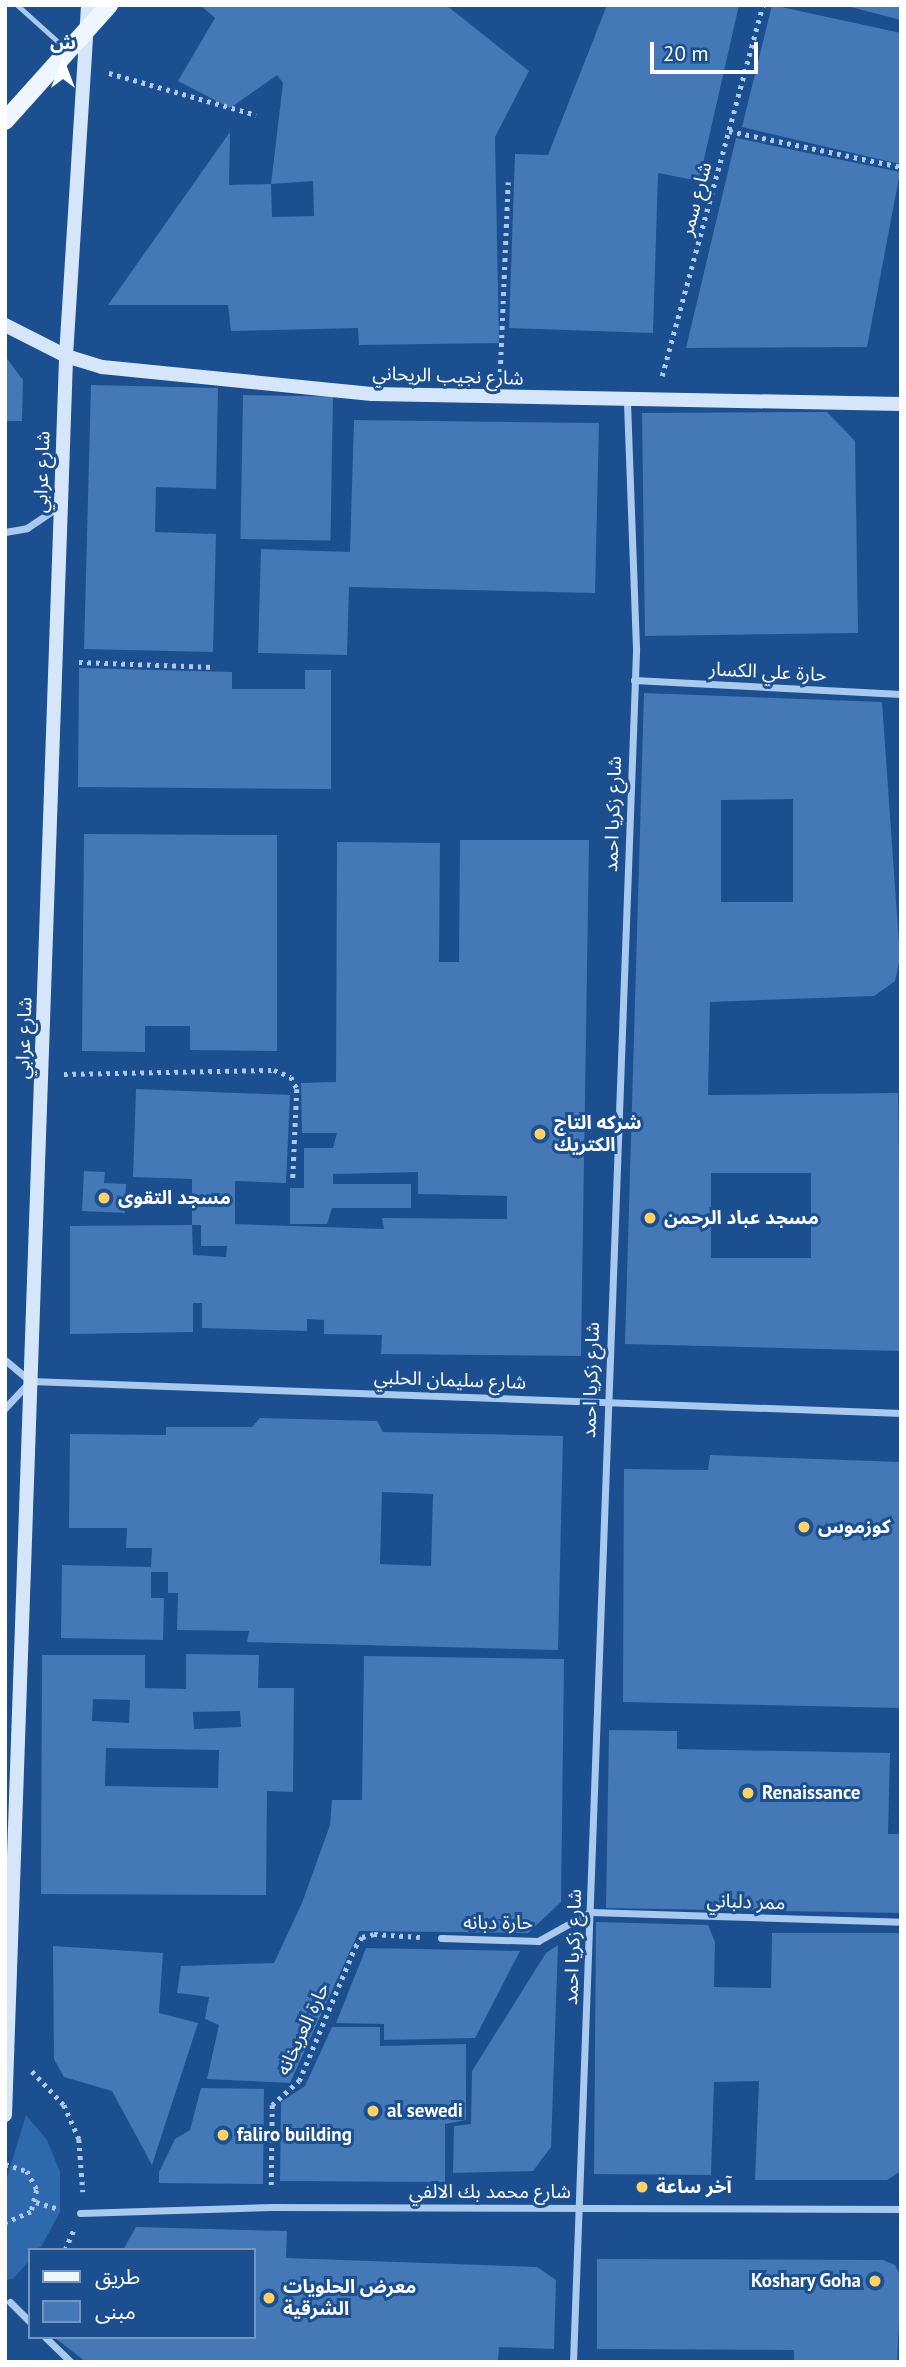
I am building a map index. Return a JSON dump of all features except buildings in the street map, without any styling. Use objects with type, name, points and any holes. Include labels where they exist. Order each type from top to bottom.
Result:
[{"type":"main road","points":[[5,121],[109,5]]},
{"type":"street","name":"شارع عرابي","points":[[5,2115],[43,1074],[60,505],[66,356],[88,5]]},
{"type":"street","name":"شارع نجيب الريحاني","points":[[5,324],[66,356],[102,367],[372,394],[901,404]]},
{"type":"street","name":"شارع زكريا احمد","points":[[573,2362],[582,2208],[606,1402],[634,680],[628,400]]},
{"type":"street","points":[[5,533],[27,528],[60,505]]},
{"type":"street","name":"حارة علي الكسار","points":[[634,680],[901,694]]},
{"type":"street","points":[[5,1360],[30,1381],[5,1408]]},
{"type":"street","name":"شارع سليمان الحلبي","points":[[30,1381],[901,1413]]},
{"type":"street","name":"ممر دلباني","points":[[590,1912],[901,1922]]},
{"type":"street","name":"حارة دبانه","points":[[441,1938],[538,1941],[590,1912]]},
{"type":"street","name":"شارع محمد بك الالفي","points":[[80,2213],[271,2207],[901,2209]]},
{"type":"street","points":[[10,2302],[28,2320]]},
{"type":"street","points":[[47,2339],[71,2362]]},
{"type":"lane","points":[[17,5],[68,51]]},
{"type":"path","name":"شارع سمر","points":[[655,401],[763,5]]},
{"type":"path","points":[[86,67],[256,115]]},
{"type":"path","points":[[729,131],[901,167]]},
{"type":"path","points":[[499,397],[508,182]]},
{"type":"path","points":[[56,662],[214,667]]},
{"type":"path","points":[[43,1074],[274,1070],[291,1077],[297,1089],[293,1178]]},
{"type":"path","name":"حارة العربخانه","points":[[271,2207],[272,2105],[299,2081],[355,1947],[362,1937],[374,1934],[441,1938]]},
{"type":"path","points":[[7,2054],[40,2076],[64,2105],[79,2139],[85,2176],[80,2213],[66,2248]]},
{"type":"path","points":[[5,2164],[27,2171],[37,2190],[31,2211],[5,2223]]},
{"type":"shaded area","points":[[26,2115],[47,2140],[60,2172],[60,2212],[41,2247],[28,2248],[28,2262],[13,2279],[5,2280],[5,2184]]},
{"type":"place","name":"شركه التاج الكتريك","points":[[540,1134]]},
{"type":"place","name":"مسجد التقوى","points":[[104,1198]]},
{"type":"place","name":"مسجد عباد الرحمن","points":[[650,1218]]},
{"type":"place","name":"كوزموس","points":[[804,1527]]},
{"type":"place","name":"Renaissance","points":[[748,1793]]},
{"type":"place","name":"al sewedi","points":[[373,2111]]},
{"type":"place","name":"faliro building","points":[[223,2135]]},
{"type":"place","name":"آخر ساعة","points":[[642,2187]]},
{"type":"place","name":"Koshary Goha","points":[[875,2281]]},
{"type":"place","name":"معرض الحلويات الشرقية","points":[[269,2298]]}]
